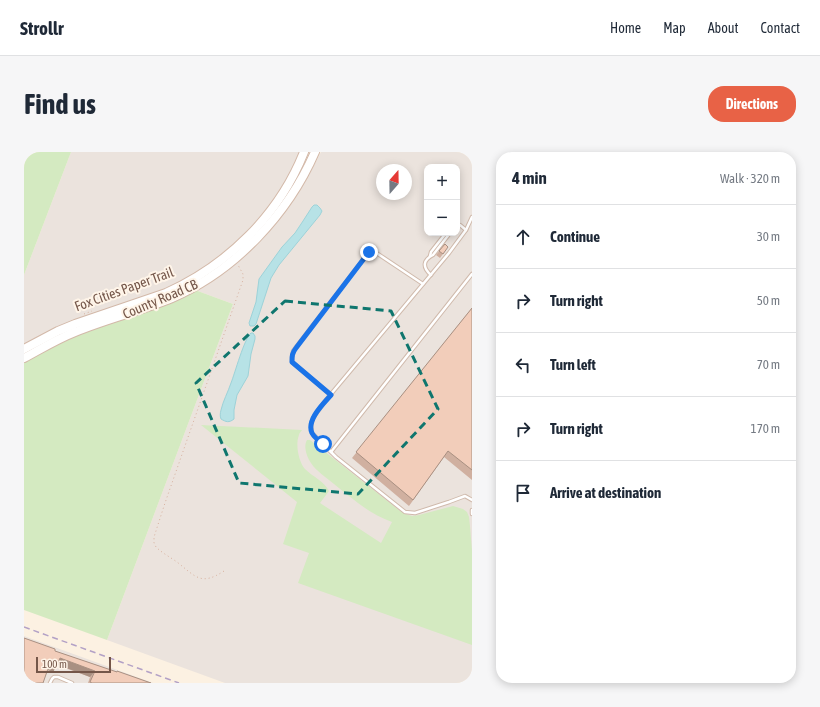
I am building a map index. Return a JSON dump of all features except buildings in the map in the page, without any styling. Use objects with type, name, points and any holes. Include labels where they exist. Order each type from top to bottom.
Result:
[{"type":"main road","name":"County Road CB","points":[[24,349],[75,324],[166,293],[186,283],[214,265],[252,234],[284,192],[304,152]]},
{"type":"main road","name":"County Road CB","points":[[24,358],[75,332],[149,307],[186,291],[220,272],[262,233],[301,180],[315,152]]},
{"type":"lane","points":[[472,217],[466,230],[449,253],[331,395],[313,418],[311,426],[312,433],[331,452],[405,512],[415,513],[465,496],[472,500]]},
{"type":"lane","points":[[460,225],[466,230]]},
{"type":"lane","points":[[431,275],[426,271],[425,265],[431,252],[444,236]]},
{"type":"lane","points":[[430,257],[448,236]]},
{"type":"lane","points":[[331,395],[292,362],[293,352],[369,252],[375,252],[423,284]]},
{"type":"lane","points":[[331,452],[472,274]]},
{"type":"lane","points":[[50,683],[54,677],[58,677],[72,683]]},
{"type":"path","points":[[224,571],[214,577],[206,579],[197,577],[156,547],[154,537],[243,280],[243,274],[240,267],[234,259]]},
{"type":"path","name":"Fox Cities Paper Trail","points":[[82,314],[94,310]]},
{"type":"highlighted area","points":[[285,301],[391,311],[438,409],[358,494],[239,483],[196,383]]},
{"type":"shaded area","points":[[71,152],[301,152],[275,200],[244,238],[195,275],[174,286],[24,345],[24,275]]},
{"type":"shaded area","points":[[321,152],[472,152],[472,683],[225,683],[107,640],[233,304],[195,290],[231,267],[268,232],[286,211],[305,182]]},
{"type":"shaded area","points":[[24,636],[153,683],[24,683]]},
{"type":"green space","points":[[24,152],[71,152],[24,275]]},
{"type":"green space","points":[[195,290],[233,304],[107,640],[24,610],[24,362],[72,336]]},
{"type":"green space","points":[[201,425],[302,430],[299,434],[297,444],[301,462],[305,469],[321,482],[329,491],[320,503],[381,543],[392,522],[376,515],[362,506],[321,474],[313,466],[306,452],[305,446],[307,440],[310,440],[406,514],[412,516],[419,515],[453,506],[467,512],[469,517],[472,551],[472,645],[298,583],[309,553],[283,544],[297,502]]},
{"type":"water","points":[[314,205],[317,205],[322,211],[320,215],[279,265],[271,278],[256,324],[254,326],[250,326],[249,323],[256,302],[259,279],[282,247],[295,233]]},
{"type":"water","points":[[251,333],[255,336],[255,339],[248,376],[237,395],[234,419],[229,422],[221,419],[220,414],[243,349],[248,336]]},
{"type":"waterway","points":[[24,157],[30,152]]},
{"type":"railway","points":[[24,627],[179,683]]},
{"type":"route","points":[[323,444],[312,433],[311,426],[313,418],[331,395],[292,362],[293,352],[369,252]]}]
